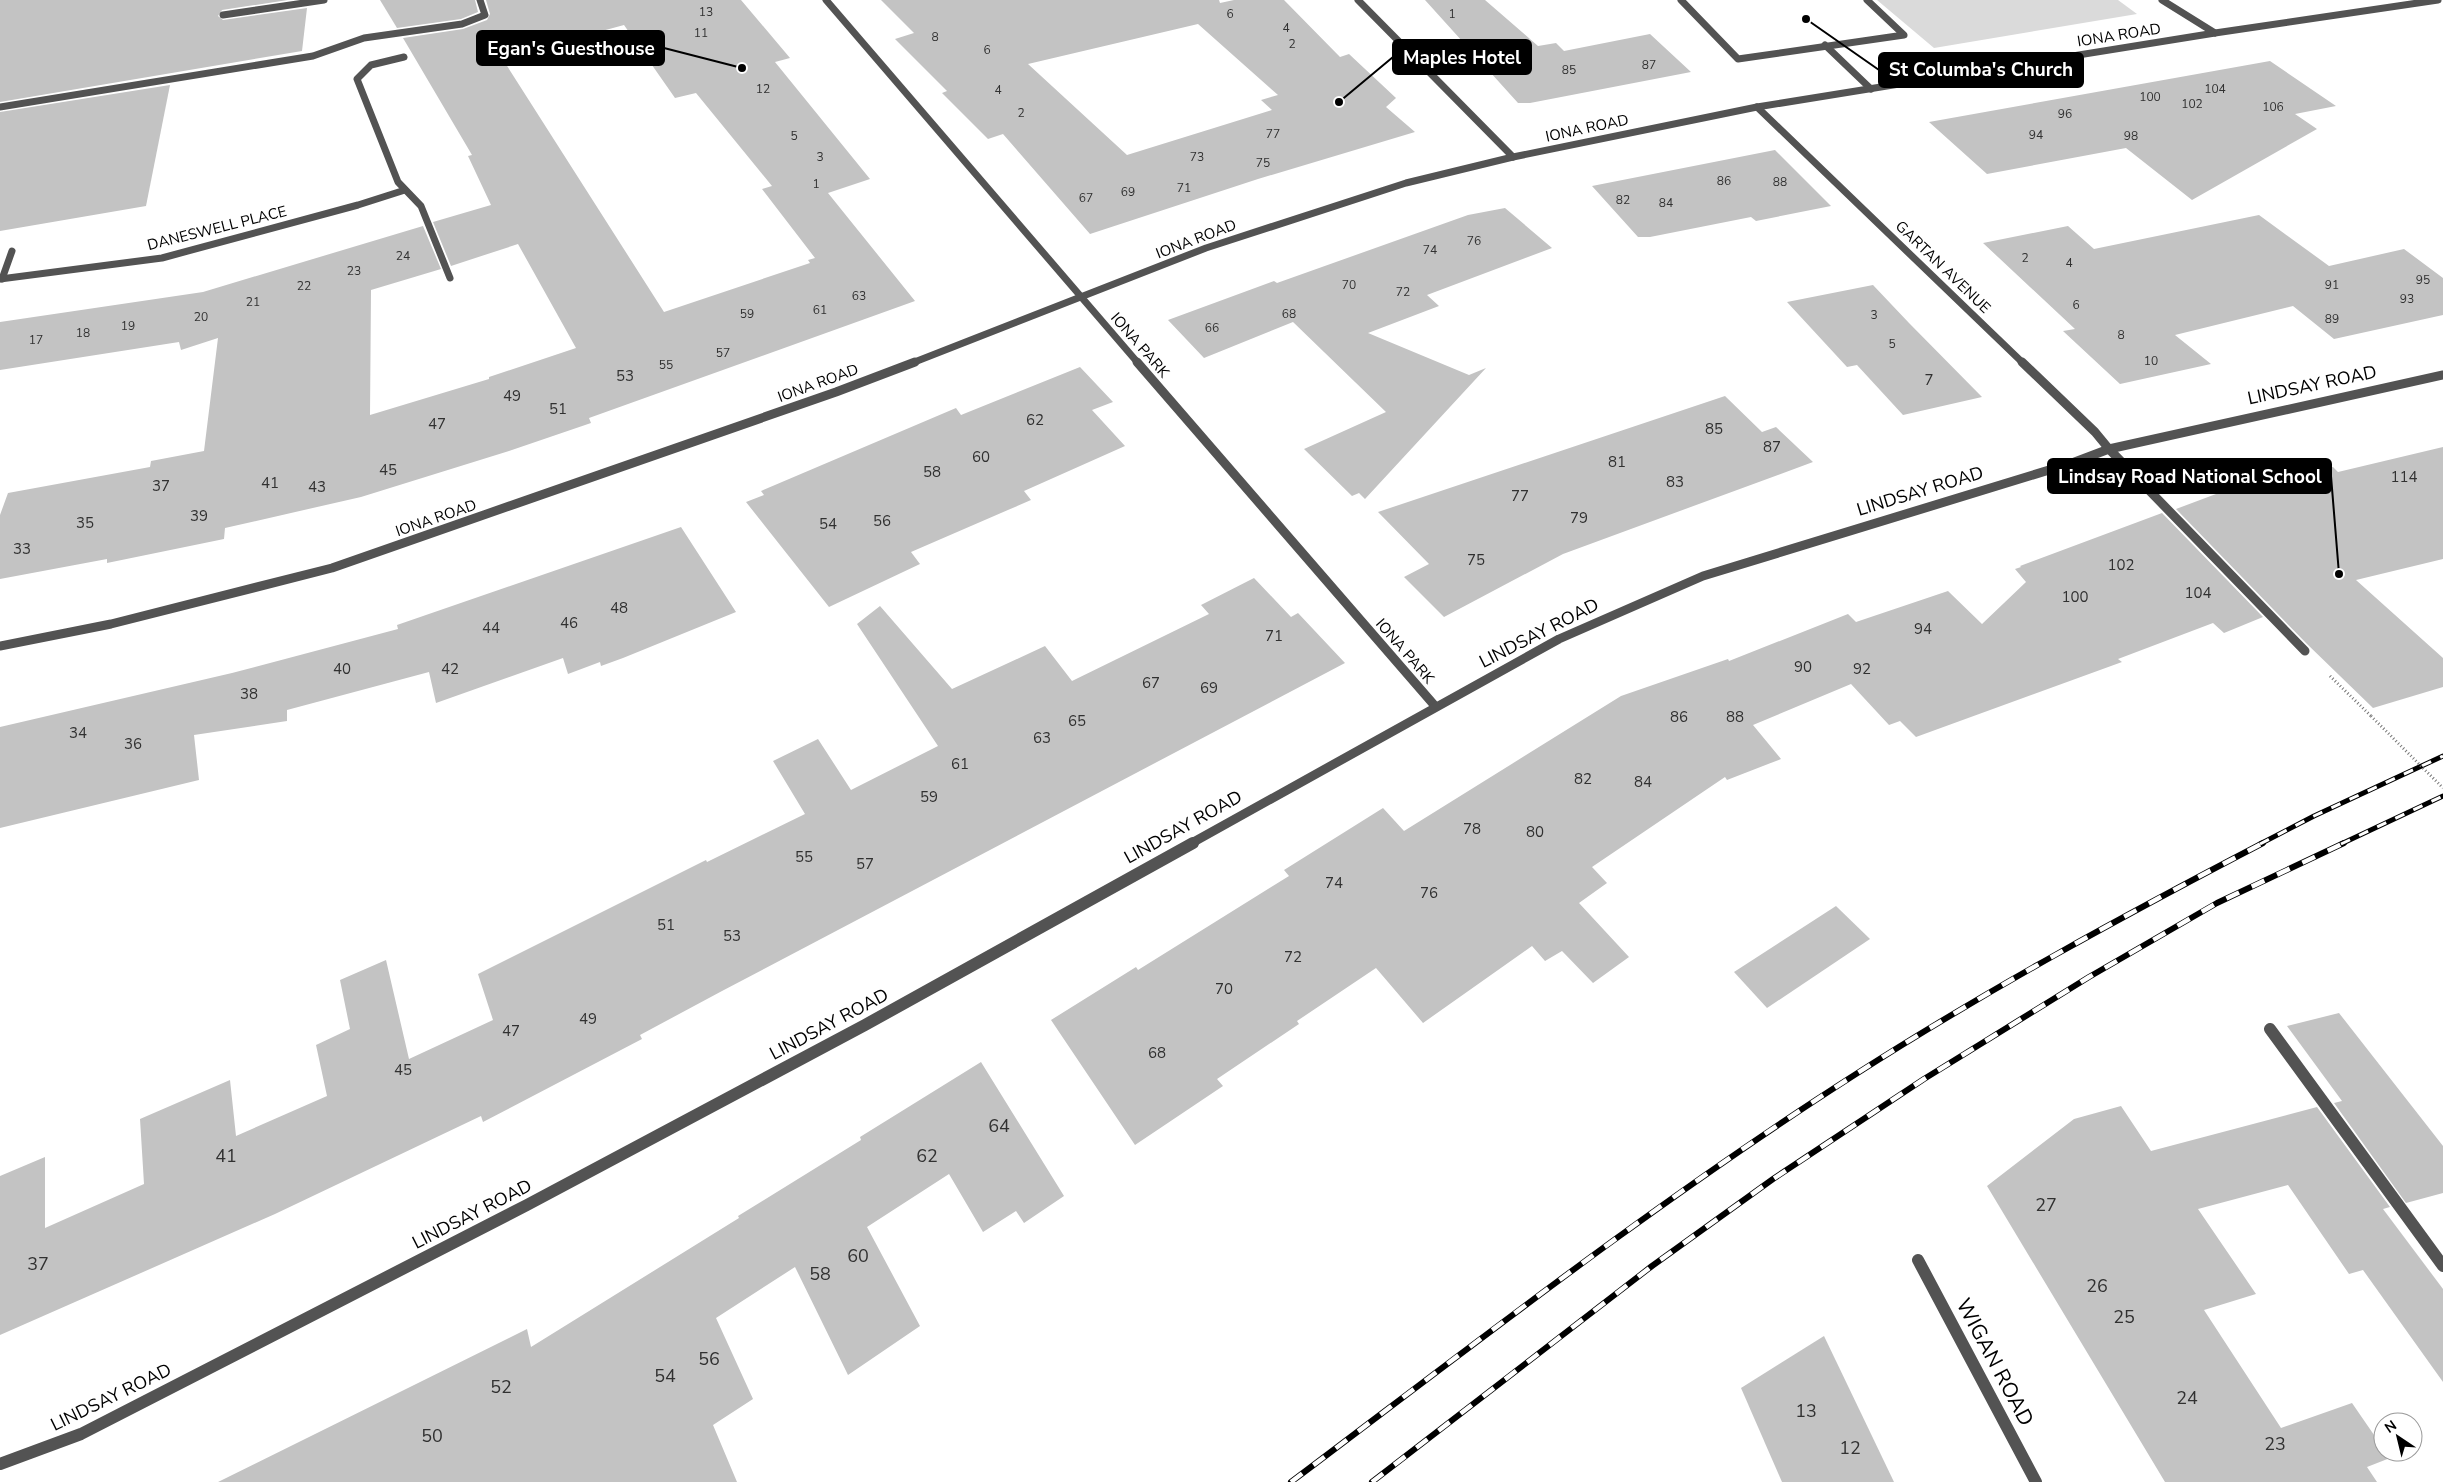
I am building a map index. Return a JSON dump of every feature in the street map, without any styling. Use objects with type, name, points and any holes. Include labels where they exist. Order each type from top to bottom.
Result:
[{"type":"street","points":[[223,15],[324,0]]},
{"type":"street","points":[[0,107],[313,56],[364,38],[462,24],[485,15],[480,0]]},
{"type":"street","name":"IONA PARK","points":[[826,0],[844,24],[1435,706]]},
{"type":"street","points":[[1358,0],[1513,157]]},
{"type":"street","points":[[1681,0],[1738,59],[1904,34],[1867,0]]},
{"type":"street","points":[[2162,0],[2215,33]]},
{"type":"street","name":"IONA ROAD","points":[[0,646],[111,624],[332,568],[836,392],[1206,248],[1406,183],[1513,157],[1757,107],[2215,33],[2438,0]]},
{"type":"street","points":[[1825,45],[1871,89]]},
{"type":"street","points":[[404,56],[373,64],[361,70],[357,79],[398,182],[421,206],[450,278]]},
{"type":"street","name":"GARTAN AVENUE","points":[[1757,107],[2095,432],[2109,449],[2305,652]]},
{"type":"street","name":"DANESWELL PLACE","points":[[12,251],[1,279],[162,258],[358,205],[405,190]]},
{"type":"street","name":"LINDSAY ROAD","points":[[0,1464],[81,1434],[527,1205],[865,1025],[1435,706],[1559,639],[1703,576],[2072,463],[2109,449],[2443,375]]},
{"type":"street","points":[[2270,1029],[2443,1266]]},
{"type":"street","name":"WIGAN ROAD","points":[[1918,1260],[2036,1482]]},
{"type":"path","points":[[2305,652],[2443,788]]},
{"type":"shaded area","points":[[1877,0],[2118,0],[2137,14],[1934,48]]},
{"type":"building","points":[[0,0],[288,0],[222,10],[218,16],[223,20],[307,8],[302,51],[0,102]]},
{"type":"building","points":[[380,0],[475,0],[478,12],[461,19],[397,28]]},
{"type":"building","points":[[486,0],[741,0],[790,58],[775,62],[870,179],[828,193],[915,301],[589,418],[591,423],[509,451],[361,497],[225,528],[224,539],[107,563],[107,559],[0,579],[0,515],[8,493],[150,467],[151,461],[204,451],[218,338],[181,350],[179,342],[0,370],[0,322],[203,292],[423,226],[441,269],[371,290],[370,415],[489,379],[489,377],[576,348],[518,244],[451,266],[433,222],[491,205],[468,156],[472,155],[403,38],[463,29],[487,20],[490,14]],"holes":[[[624,25],[675,98],[696,93],[772,186],[762,189],[815,258],[808,260],[810,263],[664,312],[502,58]]]},
{"type":"building","points":[[881,0],[1219,0],[1220,3],[1234,0],[1284,0],[1340,57],[1349,54],[1396,98],[1386,107],[1415,132],[1258,179],[1090,234],[1003,134],[988,139],[942,93],[947,91],[895,39],[914,33]],"holes":[[[1198,24],[1278,95],[1261,100],[1272,110],[1127,155],[1028,64]]]},
{"type":"building","points":[[1425,0],[1485,0],[1538,46],[1556,43],[1564,51],[1650,34],[1691,72],[1530,103],[1518,103]]},
{"type":"building","points":[[2270,61],[2336,106],[2295,114],[2317,129],[2192,200],[2126,148],[1987,174],[1929,122]]},
{"type":"building","points":[[170,85],[146,206],[0,231],[0,112]]},
{"type":"building","points":[[1775,150],[1831,206],[1756,221],[1751,217],[1650,237],[1638,237],[1592,186]]},
{"type":"building","points":[[1505,208],[1552,248],[1427,295],[1439,306],[1368,333],[1469,375],[1486,368],[1365,499],[1359,493],[1352,496],[1304,449],[1386,412],[1293,322],[1204,358],[1168,320],[1274,281],[1277,283],[1468,215]]},
{"type":"building","points":[[2259,215],[2329,266],[2404,249],[2443,278],[2443,315],[2334,339],[2293,306],[2175,335],[2211,364],[2120,384],[2063,331],[2075,329],[1983,243],[2068,226],[2094,249]]},
{"type":"building","points":[[1873,285],[1982,397],[1903,415],[1857,365],[1847,367],[1787,302]]},
{"type":"building","points":[[1080,367],[1113,402],[1092,410],[1125,446],[1024,491],[1031,500],[911,552],[920,564],[829,607],[746,502],[764,495],[761,491],[956,408],[961,415]]},
{"type":"building","points":[[1725,396],[1762,432],[1776,427],[1813,462],[1563,554],[1444,617],[1404,577],[1429,564],[1378,512]]},
{"type":"building","points":[[2443,447],[2443,559],[2356,580],[2443,658],[2443,687],[2373,708],[2306,643],[2176,509],[2216,494],[2333,467],[2338,472]]},
{"type":"building","points":[[2162,513],[2263,617],[2224,633],[2213,623],[2118,659],[2122,662],[1916,737],[1900,721],[1889,725],[1851,684],[1753,725],[1781,759],[1727,780],[1725,777],[1592,867],[1607,883],[1579,903],[1629,957],[1593,983],[1562,951],[1545,961],[1532,946],[1423,1023],[1376,968],[1297,1021],[1299,1024],[1217,1079],[1223,1086],[1135,1145],[1051,1020],[1136,967],[1138,970],[1289,876],[1284,870],[1383,808],[1404,831],[1621,696],[1728,659],[1729,661],[1848,614],[1856,622],[1948,591],[1982,624],[2026,582],[2015,569]]},
{"type":"building","points":[[681,527],[736,612],[623,658],[601,666],[600,662],[568,674],[563,658],[436,703],[429,672],[287,710],[287,721],[194,735],[199,780],[0,828],[0,727],[232,673],[398,629],[397,625]]},
{"type":"building","points":[[1254,578],[1291,617],[1298,613],[1345,663],[722,991],[640,1035],[642,1039],[483,1122],[481,1116],[275,1214],[0,1335],[0,1176],[45,1157],[45,1228],[144,1184],[140,1119],[230,1080],[236,1136],[327,1096],[316,1045],[350,1029],[340,980],[386,960],[409,1059],[493,1020],[478,974],[706,860],[707,862],[805,814],[773,761],[818,739],[851,790],[938,746],[857,624],[880,606],[952,689],[1045,646],[1072,681],[1209,614],[1201,605]]},
{"type":"building","points":[[1836,906],[1870,939],[1767,1008],[1734,972]]},
{"type":"building","points":[[2339,1013],[2443,1146],[2443,1193],[2406,1203],[2334,1103],[2342,1101],[2287,1026]]},
{"type":"building","points":[[981,1062],[1064,1196],[1024,1223],[1016,1211],[983,1232],[949,1174],[867,1227],[920,1326],[848,1375],[795,1267],[716,1318],[753,1399],[713,1425],[737,1482],[218,1482],[527,1329],[531,1347],[739,1218],[738,1216],[861,1140],[860,1137]]},
{"type":"building","points":[[2121,1106],[2151,1151],[2317,1107],[2390,1207],[2383,1209],[2443,1289],[2443,1382],[2363,1270],[2349,1274],[2288,1185],[2198,1209],[2256,1294],[2204,1310],[2281,1428],[2352,1403],[2373,1433],[2373,1462],[2380,1462],[2367,1467],[2377,1482],[2165,1482],[1987,1186],[2074,1119]]},
{"type":"building","points":[[1824,1336],[1894,1482],[1782,1482],[1741,1388]]},
{"type":"railway","points":[[2260,844],[2314,816],[2443,756]]},
{"type":"railway","points":[[2341,844],[2443,796]]},
{"type":"railway","points":[[1291,1482],[1640,1221],[1856,1074],[2006,983],[2263,843]]},
{"type":"railway","points":[[1372,1482],[1652,1266],[1773,1179],[1924,1079],[2089,977],[2217,903],[2344,843]]},
{"type":"place","name":"St Columba's Church","points":[[1806,19]]},
{"type":"place","name":"Egan's Guesthouse","points":[[742,68]]},
{"type":"place","name":"Maples Hotel","points":[[1339,102]]},
{"type":"place","name":"Lindsay Road National School","points":[[2339,574]]}]
